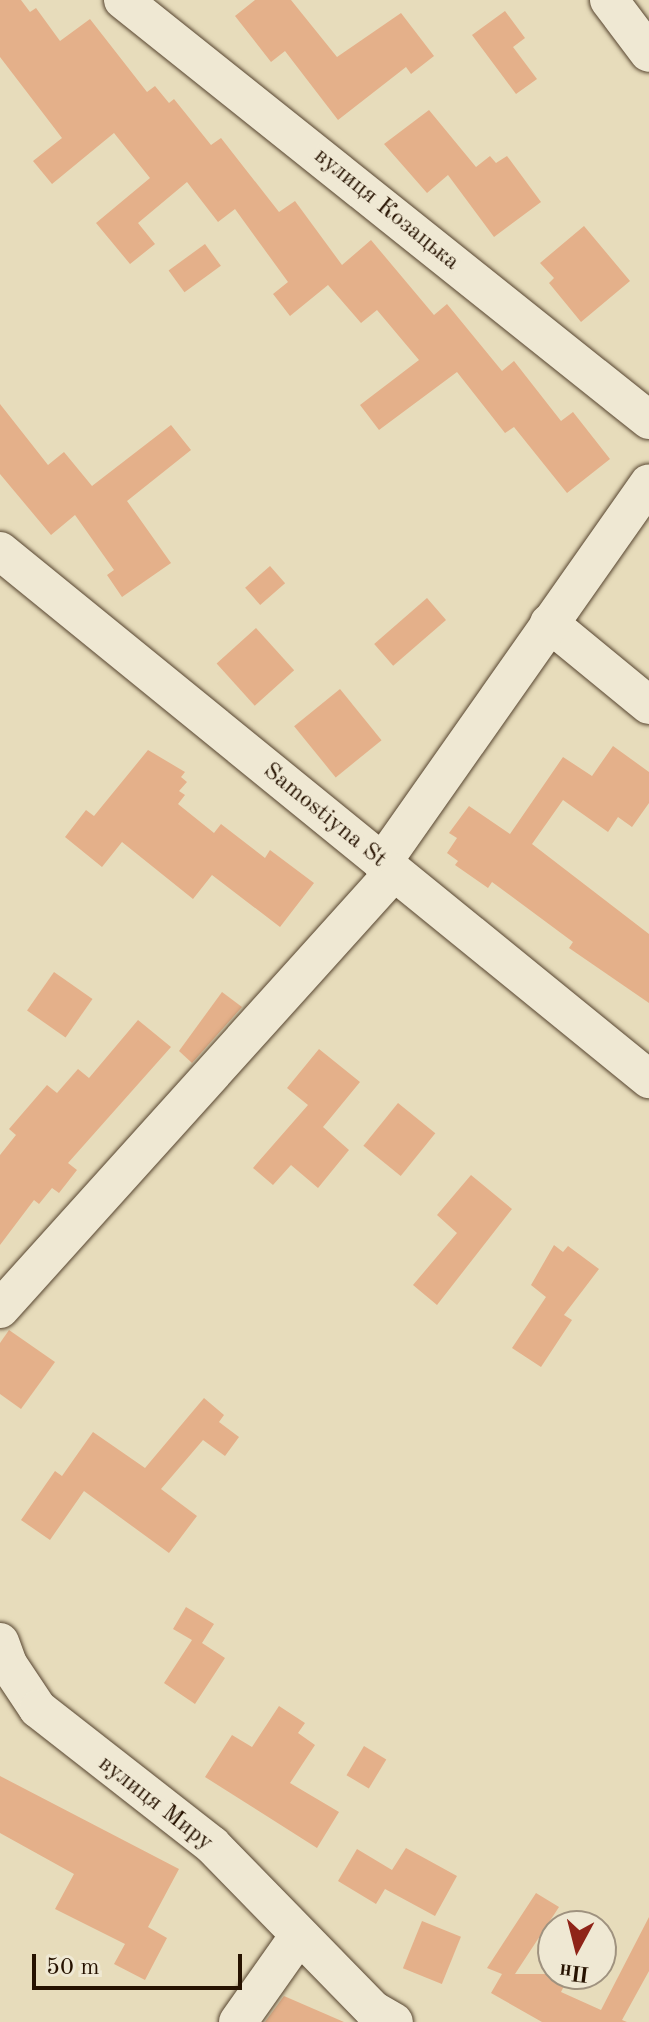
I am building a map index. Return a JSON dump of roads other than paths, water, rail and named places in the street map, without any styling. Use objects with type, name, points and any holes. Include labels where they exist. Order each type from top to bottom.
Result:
[{"type":"street","name":"вулиця Козацька","points":[[123,0],[649,420]]},
{"type":"street","points":[[609,0],[649,53]]},
{"type":"street","points":[[0,1309],[388,868],[549,623],[649,483]]},
{"type":"street","name":"Samostiyna St","points":[[0,551],[649,1079]]},
{"type":"street","points":[[549,623],[649,705]]},
{"type":"street","name":"вулиця Миру","points":[[0,1642],[8,1664],[38,1709],[212,1845],[298,1937],[373,2010],[394,2022]]},
{"type":"street","points":[[238,2022],[298,1937]]}]
